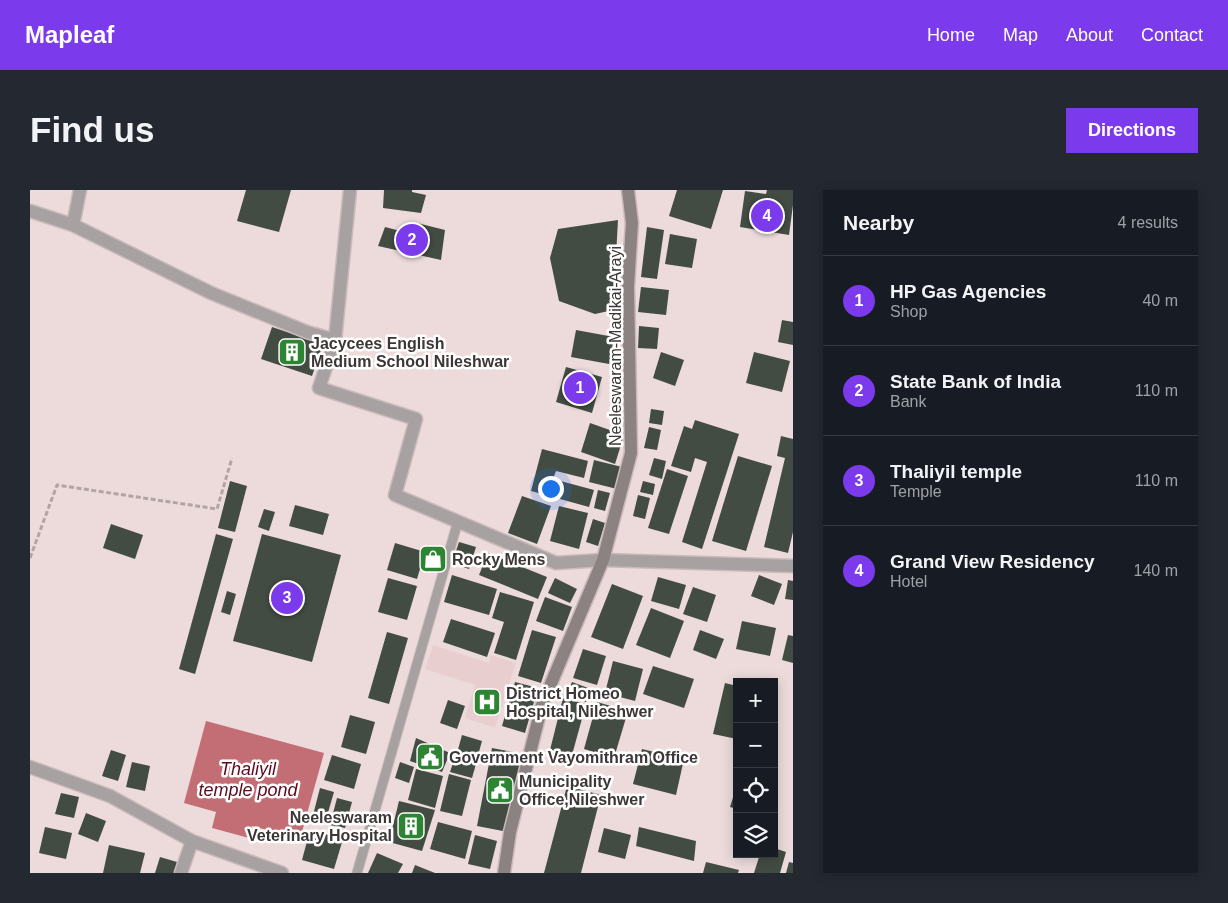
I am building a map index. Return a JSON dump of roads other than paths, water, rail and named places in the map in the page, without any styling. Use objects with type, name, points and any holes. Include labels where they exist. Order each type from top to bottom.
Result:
[{"type":"main road","name":"Neeleswaram-Madikai-Arayi","points":[[504,873],[510,832],[542,705],[603,560],[631,453],[628,287],[632,223],[628,190]]},
{"type":"street","points":[[73,225],[80,190]]},
{"type":"street","points":[[350,190],[335,340],[319,388],[416,418],[395,495],[556,563],[603,560],[793,566]]},
{"type":"street","points":[[30,211],[73,225],[211,293],[307,332],[335,340]]},
{"type":"street","points":[[30,767],[110,796],[192,841],[282,873]]},
{"type":"street","points":[[180,873],[192,841]]},
{"type":"lane","points":[[357,873],[458,521]]},
{"type":"water","name":"Thaliyil temple pond","points":[[206,721],[324,753],[300,839],[252,826],[249,838],[212,828],[216,812],[184,803]]},
{"type":"place","name":"Grand View Residency","points":[[767,216]]},
{"type":"place","name":"State Bank of India","points":[[412,240]]},
{"type":"place","name":"Jacycees English Medium School Nileshwar","points":[[292,352]]},
{"type":"place","name":"HP Gas Agencies","points":[[580,388]]},
{"type":"place","name":"Rocky Mens","points":[[433,559]]},
{"type":"place","name":"Thaliyil temple","points":[[287,598]]},
{"type":"place","name":"District Homeo Hospital, Nileshwer","points":[[487,702]]},
{"type":"place","name":"Government Vayomithram Office","points":[[430,757]]},
{"type":"place","name":"Municipality Office,Nileshwer","points":[[500,790]]},
{"type":"place","name":"Neeleswaram Veterinary Hospital","points":[[411,826]]}]
